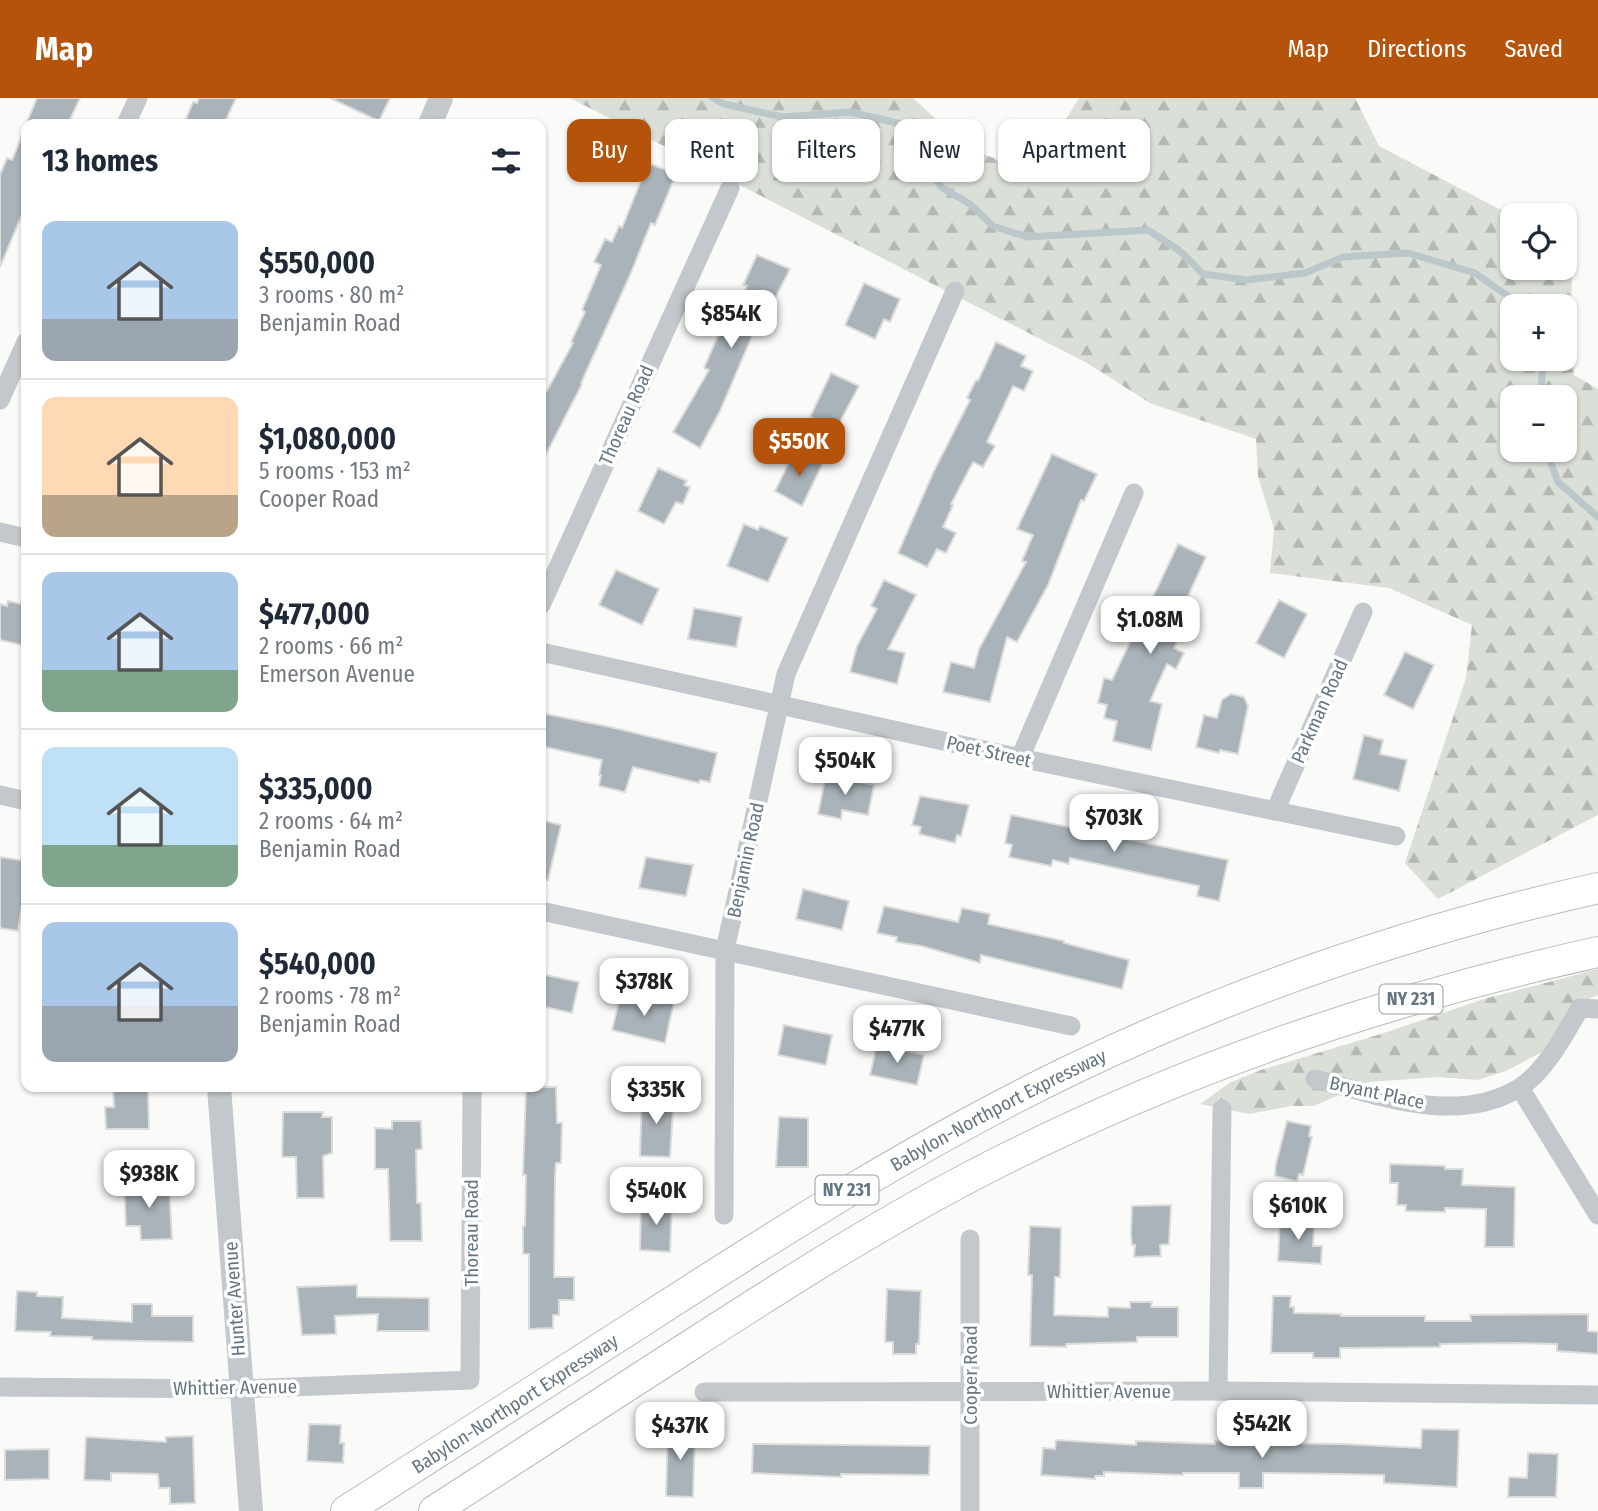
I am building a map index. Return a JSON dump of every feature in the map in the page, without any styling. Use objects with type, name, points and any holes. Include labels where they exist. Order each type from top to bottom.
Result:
[{"type":"main road","name":"Babylon-Northport Expressway","points":[[346,1511],[845,1191],[959,1127],[1059,1076],[1184,1019],[1304,972],[1483,917],[1598,888]]},
{"type":"main road","name":"NY 231","points":[[433,1511],[829,1258],[948,1189],[1053,1136],[1204,1070],[1294,1038],[1428,994],[1598,952]]},
{"type":"street","points":[[128,119],[138,98]]},
{"type":"street","points":[[432,119],[442,98]]},
{"type":"street","name":"Thoreau Road","points":[[546,594],[730,188]]},
{"type":"street","name":"Benjamin Road","points":[[724,1215],[725,950],[786,674],[955,292]]},
{"type":"street","points":[[0,400],[21,353]]},
{"type":"street","points":[[1020,758],[1135,492]]},
{"type":"street","points":[[0,532],[21,537]]},
{"type":"street","name":"Parkman Road","points":[[1275,811],[1363,612]]},
{"type":"street","name":"Poet Street","points":[[546,653],[1020,758],[1396,836]]},
{"type":"street","points":[[0,795],[21,800]]},
{"type":"street","points":[[546,912],[1071,1026]]},
{"type":"street","name":"Bryant Place","points":[[1315,1079],[1407,1102],[1452,1106],[1485,1102],[1520,1088],[1547,1061],[1589,1008]]},
{"type":"street","points":[[1520,1088],[1598,1215]]},
{"type":"street","name":"Hunter Avenue","points":[[219,1092],[250,1511]]},
{"type":"street","name":"Thoreau Road","points":[[470,1380],[472,1092]]},
{"type":"street","points":[[1218,1391],[1222,1109]]},
{"type":"street","name":"Cooper Road","points":[[970,1239],[970,1511]]},
{"type":"street","name":"Whittier Avenue","points":[[0,1387],[240,1389],[470,1380]]},
{"type":"street","name":"Whittier Avenue","points":[[704,1392],[1218,1391],[1598,1395]]},
{"type":"green space","points":[[570,98],[913,98],[936,119],[894,119],[894,182],[984,182],[984,154],[998,160],[998,182],[1150,182],[1150,119],[1066,119],[1079,98],[1355,98],[1379,146],[1500,209],[1500,280],[1572,280],[1572,294],[1500,294],[1500,371],[1574,371],[1574,375],[1598,389],[1598,815],[1438,899],[1405,863],[1466,678],[1472,625],[1389,588],[1270,573],[1274,529],[1258,476],[1256,439],[1150,403],[1087,363],[734,182],[758,182],[758,119],[665,119],[665,147],[651,140],[651,119],[611,119]]},
{"type":"green space","points":[[1598,969],[1598,995],[1575,1004],[1542,1052],[1506,1071],[1477,1080],[1439,1077],[1368,1082],[1314,1106],[1292,1106],[1249,1114],[1200,1104],[1231,1082],[1261,1070],[1381,1034],[1484,999]]},
{"type":"building","points":[[37,98],[80,98],[70,119],[28,119]]},
{"type":"building","points":[[199,98],[236,98],[226,119],[186,119],[193,102],[197,103]]},
{"type":"building","points":[[330,98],[390,98],[380,119]]},
{"type":"building","points":[[21,138],[21,217],[0,267],[0,175],[7,158],[12,160]]},
{"type":"building","points":[[651,164],[665,170],[665,182],[673,182],[655,225],[651,223],[582,384],[546,454],[546,390],[573,343],[571,342],[585,312],[582,310],[601,265],[594,262],[605,239],[612,242],[619,226],[622,228],[640,182],[651,182]]},
{"type":"building","points":[[757,255],[790,269],[769,310],[764,308],[720,411],[700,448],[673,432],[709,370],[704,368],[723,324],[729,327],[747,286],[743,285]]},
{"type":"building","points":[[864,283],[900,299],[890,322],[884,319],[875,339],[845,325]]},
{"type":"building","points":[[996,342],[1026,356],[1021,366],[1033,371],[1024,391],[1013,386],[987,442],[995,446],[983,467],[973,462],[951,504],[953,505],[943,527],[956,533],[946,553],[937,549],[927,567],[898,553],[933,473],[970,400],[967,398]]},
{"type":"building","points":[[831,373],[859,386],[836,429],[810,417]]},
{"type":"building","points":[[795,450],[823,463],[802,506],[775,491]]},
{"type":"building","points":[[1052,454],[1097,474],[1084,501],[1081,500],[1048,585],[1017,642],[1007,637],[990,702],[943,692],[951,662],[974,668],[979,649],[1026,562],[1022,561],[1033,535],[1017,529]]},
{"type":"building","points":[[658,468],[687,481],[684,485],[690,487],[683,504],[676,502],[664,524],[638,511]]},
{"type":"building","points":[[744,524],[758,530],[760,526],[788,538],[768,582],[727,566]]},
{"type":"building","points":[[1178,544],[1206,557],[1170,635],[1178,639],[1174,648],[1184,653],[1176,669],[1167,664],[1150,701],[1162,704],[1151,750],[1113,741],[1117,721],[1104,718],[1107,705],[1098,703],[1104,678],[1112,680],[1132,638],[1137,640],[1156,601],[1152,599]]},
{"type":"building","points":[[616,570],[659,589],[642,625],[599,605]]},
{"type":"building","points":[[884,580],[916,595],[888,649],[905,653],[897,684],[850,672],[857,646],[877,609],[871,606]]},
{"type":"building","points":[[1279,600],[1307,614],[1284,658],[1256,643]]},
{"type":"building","points":[[8,601],[21,604],[21,645],[0,640],[0,604],[7,606]]},
{"type":"building","points":[[694,608],[742,617],[736,647],[688,639]]},
{"type":"building","points":[[1405,652],[1434,665],[1413,709],[1384,695]]},
{"type":"building","points":[[1231,694],[1244,697],[1248,706],[1238,754],[1220,750],[1219,753],[1196,747],[1204,715],[1217,718],[1222,700]]},
{"type":"building","points":[[546,714],[717,753],[710,782],[700,780],[699,783],[633,767],[625,792],[599,786],[602,760],[546,747]]},
{"type":"building","points":[[1364,735],[1383,740],[1380,754],[1407,760],[1399,791],[1353,779]]},
{"type":"building","points":[[826,774],[874,785],[868,815],[842,810],[841,819],[818,814]]},
{"type":"building","points":[[920,796],[969,805],[961,836],[957,835],[955,843],[919,834],[921,827],[912,825]]},
{"type":"building","points":[[1011,815],[1228,860],[1219,901],[1197,896],[1199,886],[1070,858],[1069,864],[1053,860],[1051,866],[1009,857],[1012,845],[1005,843]]},
{"type":"building","points":[[546,821],[561,825],[546,880]]},
{"type":"building","points":[[0,857],[21,860],[21,911],[18,931],[0,928]]},
{"type":"building","points":[[646,857],[693,865],[686,896],[639,888]]},
{"type":"building","points":[[803,889],[849,901],[842,930],[796,919]]},
{"type":"building","points":[[884,906],[958,922],[962,908],[990,914],[988,924],[1064,941],[1129,960],[1122,989],[981,955],[980,963],[922,946],[896,942],[897,937],[877,933]]},
{"type":"building","points":[[546,975],[579,982],[572,1013],[546,1007]]},
{"type":"building","points":[[640,993],[674,1001],[665,1043],[612,1030],[620,998],[638,1003]]},
{"type":"building","points":[[784,1025],[832,1035],[826,1065],[778,1055]]},
{"type":"building","points":[[877,1044],[924,1055],[917,1085],[870,1075]]},
{"type":"building","points":[[546,1087],[556,1087],[557,1123],[562,1123],[561,1163],[556,1163],[555,1176],[554,1277],[574,1277],[574,1300],[559,1300],[559,1315],[553,1315],[553,1328],[529,1329],[529,1254],[523,1254],[526,1175],[523,1175],[526,1092],[546,1092]]},
{"type":"building","points":[[113,1092],[148,1092],[149,1129],[106,1129],[105,1107],[114,1107]]},
{"type":"building","points":[[642,1093],[667,1093],[667,1110],[673,1109],[670,1157],[640,1156]]},
{"type":"building","points":[[283,1112],[323,1112],[322,1117],[332,1117],[332,1153],[323,1156],[324,1198],[297,1198],[296,1157],[282,1157]]},
{"type":"building","points":[[779,1117],[808,1118],[808,1167],[776,1167]]},
{"type":"building","points":[[392,1121],[421,1121],[422,1149],[416,1150],[417,1203],[421,1203],[422,1241],[390,1241],[388,1169],[375,1169],[375,1128],[392,1129]]},
{"type":"building","points":[[1287,1121],[1311,1126],[1309,1136],[1312,1137],[1303,1175],[1299,1174],[1297,1181],[1275,1176]]},
{"type":"building","points":[[1390,1164],[1463,1169],[1462,1185],[1515,1187],[1514,1247],[1485,1247],[1486,1209],[1406,1211],[1406,1205],[1397,1205],[1398,1183],[1390,1183]]},
{"type":"building","points":[[169,1182],[172,1239],[141,1240],[140,1226],[126,1226],[124,1184]]},
{"type":"building","points":[[641,1204],[672,1204],[670,1252],[640,1250]]},
{"type":"building","points":[[1171,1205],[1169,1244],[1160,1245],[1161,1256],[1134,1257],[1132,1206]]},
{"type":"building","points":[[1280,1218],[1310,1220],[1310,1227],[1314,1228],[1313,1246],[1322,1246],[1321,1264],[1278,1261]]},
{"type":"building","points":[[1030,1226],[1061,1228],[1060,1277],[1055,1277],[1054,1315],[1108,1317],[1108,1307],[1130,1308],[1130,1302],[1152,1302],[1151,1307],[1178,1307],[1178,1337],[1137,1337],[1137,1342],[1066,1344],[1066,1347],[1030,1346]]},
{"type":"building","points":[[357,1285],[357,1297],[429,1298],[429,1331],[377,1331],[378,1314],[335,1316],[336,1334],[302,1335],[297,1287]]},
{"type":"building","points":[[887,1289],[921,1291],[919,1344],[916,1344],[916,1354],[893,1354],[893,1342],[885,1342]]},
{"type":"building","points":[[17,1291],[37,1292],[37,1296],[63,1297],[62,1318],[132,1322],[132,1304],[152,1304],[152,1316],[193,1316],[193,1342],[92,1340],[92,1337],[50,1336],[51,1332],[15,1331]]},
{"type":"building","points":[[1273,1296],[1291,1296],[1290,1307],[1294,1307],[1294,1313],[1425,1316],[1425,1321],[1471,1321],[1470,1315],[1588,1314],[1588,1331],[1598,1332],[1598,1354],[1557,1351],[1557,1344],[1515,1343],[1340,1348],[1340,1358],[1313,1358],[1313,1353],[1271,1353]]},
{"type":"building","points":[[309,1424],[341,1425],[343,1463],[307,1461]]},
{"type":"building","points":[[668,1427],[692,1428],[692,1436],[695,1436],[693,1497],[666,1496]]},
{"type":"building","points":[[1422,1429],[1459,1430],[1457,1487],[1384,1483],[1384,1475],[1263,1473],[1263,1488],[1239,1488],[1239,1473],[1183,1475],[1104,1472],[1104,1476],[1095,1476],[1095,1479],[1041,1475],[1043,1448],[1055,1449],[1056,1440],[1136,1445],[1136,1441],[1215,1444],[1215,1441],[1241,1441],[1421,1448]]},
{"type":"building","points":[[193,1436],[195,1503],[170,1504],[170,1488],[159,1488],[158,1474],[111,1473],[111,1481],[84,1480],[86,1437],[166,1442],[166,1437]]},
{"type":"building","points":[[753,1444],[930,1446],[929,1475],[841,1474],[841,1477],[752,1473]]},
{"type":"building","points":[[49,1449],[49,1479],[5,1480],[5,1450]]},
{"type":"building","points":[[1528,1453],[1558,1454],[1556,1497],[1508,1497],[1509,1477],[1527,1478]]},
{"type":"waterway","points":[[713,98],[724,104],[782,117],[850,112],[906,125],[941,187],[970,204],[993,226],[1027,237],[1148,230],[1180,251],[1203,274],[1246,280],[1305,273],[1343,257],[1408,253],[1475,273],[1505,294]]},
{"type":"waterway","points":[[1542,371],[1542,385]]},
{"type":"waterway","points":[[1550,462],[1558,482],[1598,517]]}]
